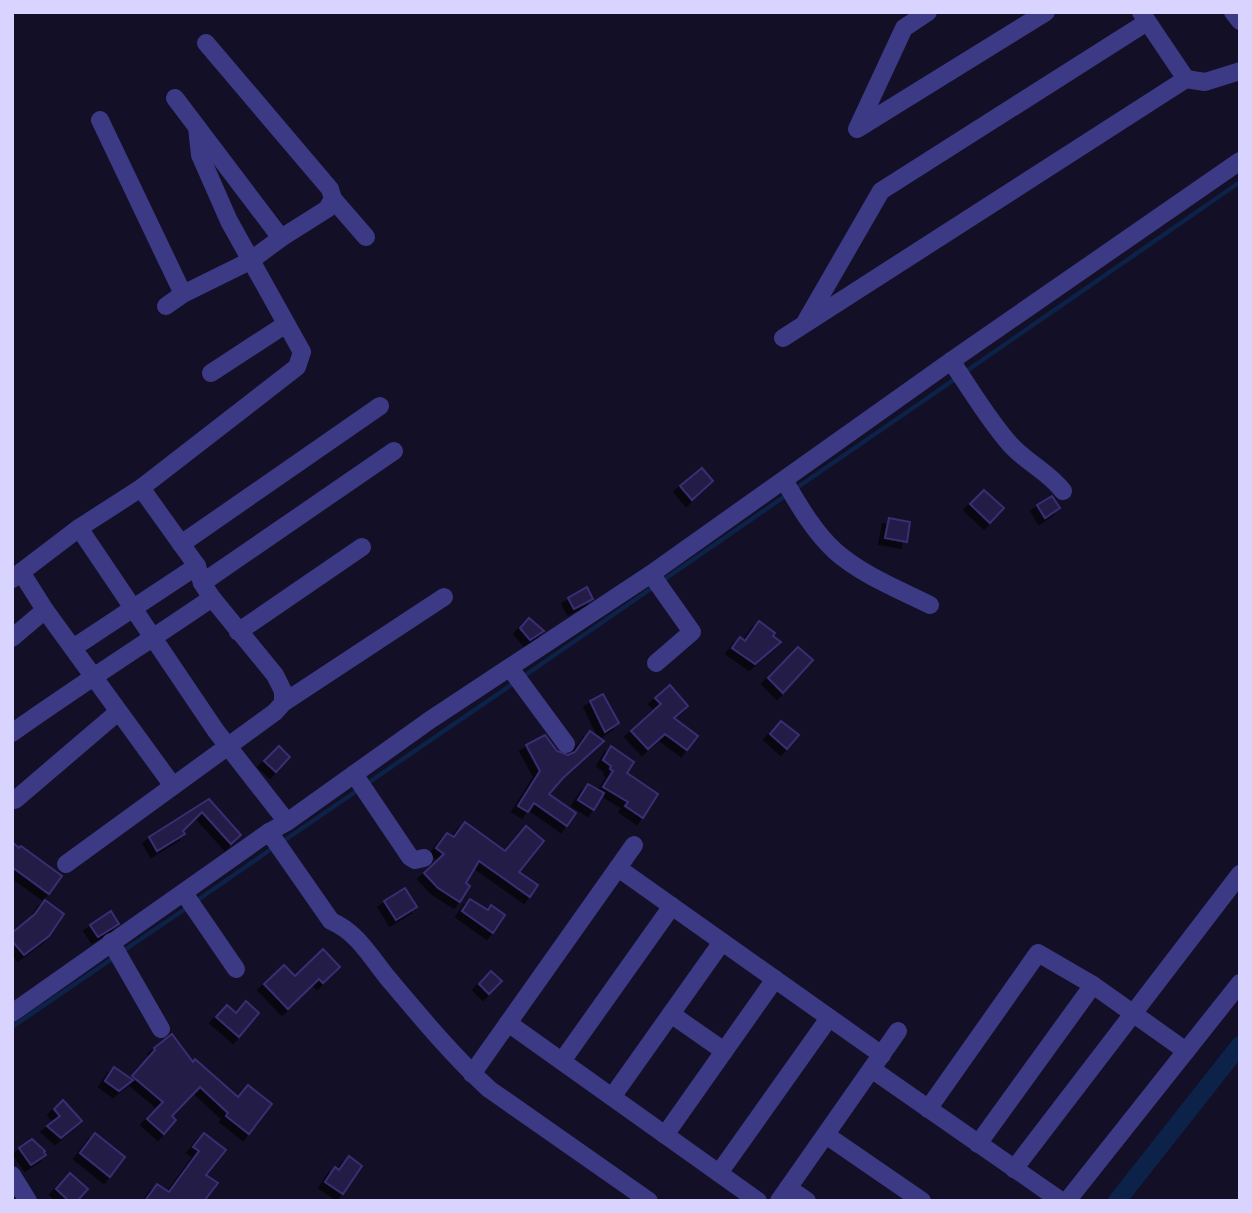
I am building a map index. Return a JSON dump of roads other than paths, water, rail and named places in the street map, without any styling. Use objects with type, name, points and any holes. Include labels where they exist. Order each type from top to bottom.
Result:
[{"type":"street","points":[[928,12],[908,20],[858,129],[1046,12]]},
{"type":"street","points":[[1234,12],[1240,21]]},
{"type":"street","points":[[804,324],[881,191],[1144,17],[1186,79]]},
{"type":"street","points":[[206,43],[330,189],[332,200],[366,237]]},
{"type":"street","points":[[783,338],[1186,79],[1205,82],[1240,71]]},
{"type":"street","points":[[176,98],[281,238]]},
{"type":"street","points":[[100,120],[184,294]]},
{"type":"street","points":[[173,786],[45,610],[16,575],[79,528],[141,488],[297,367],[302,352],[229,221],[200,155],[197,127]]},
{"type":"street","points":[[14,1010],[117,953],[191,903],[287,822],[361,784],[430,720],[516,676],[787,484],[957,371],[1240,161]]},
{"type":"street","points":[[166,306],[250,261],[327,209],[332,200]]},
{"type":"street","points":[[211,373],[286,324]]},
{"type":"street","points":[[957,371],[1008,443],[1054,479],[1063,491]]},
{"type":"street","points":[[181,544],[380,406]]},
{"type":"street","points":[[12,733],[93,676],[152,639],[204,582],[394,452]]},
{"type":"street","points":[[787,484],[801,509],[833,550],[851,564],[930,605]]},
{"type":"street","points":[[141,488],[238,632],[275,675],[283,691],[283,703]]},
{"type":"street","points":[[79,528],[152,639],[228,746],[287,822]]},
{"type":"street","points":[[238,632],[362,547]]},
{"type":"street","points":[[654,578],[692,632],[656,663]]},
{"type":"street","points":[[73,648],[133,609],[204,582]]},
{"type":"street","points":[[66,864],[275,712],[283,703],[444,597]]},
{"type":"street","points":[[12,638],[45,610]]},
{"type":"street","points":[[516,676],[566,744]]},
{"type":"street","points":[[15,800],[118,712]]},
{"type":"street","points":[[361,784],[410,857],[415,860],[424,858]]},
{"type":"street","points":[[271,836],[331,921],[344,926],[355,936],[472,1074],[489,1089],[649,1201]]},
{"type":"street","points":[[472,1074],[634,845]]},
{"type":"street","points":[[618,868],[829,1018],[928,1109],[1064,1201],[1240,983]]},
{"type":"street","points":[[1014,1168],[1240,874]]},
{"type":"street","points":[[191,903],[236,969]]},
{"type":"street","points":[[562,1062],[672,906]]},
{"type":"street","points":[[612,1097],[722,942]]},
{"type":"street","points":[[117,953],[161,1029]]},
{"type":"street","points":[[928,1109],[1038,953],[1093,985],[1185,1051]]},
{"type":"street","points":[[665,1135],[775,979]]},
{"type":"street","points":[[978,1144],[1093,985]]},
{"type":"street","points":[[671,1014],[724,1051]]},
{"type":"street","points":[[719,1173],[829,1018]]},
{"type":"street","points":[[508,1023],[758,1201]]},
{"type":"street","points":[[807,1201],[784,1194],[898,1031]]},
{"type":"street","points":[[826,1135],[922,1201]]},
{"type":"street","points":[[12,1175],[28,1201]]},
{"type":"waterway","points":[[965,372],[1240,182]]},
{"type":"waterway","points":[[795,489],[958,377]]},
{"type":"waterway","points":[[662,581],[788,494]]},
{"type":"waterway","points":[[521,678],[655,586]]},
{"type":"waterway","points":[[365,785],[514,683]]},
{"type":"waterway","points":[[282,842],[358,790]]},
{"type":"waterway","points":[[195,902],[274,847]]},
{"type":"waterway","points":[[123,951],[188,907]]},
{"type":"waterway","points":[[12,1027],[116,956]]},
{"type":"waterway","points":[[1117,1201],[1240,1045]]}]
